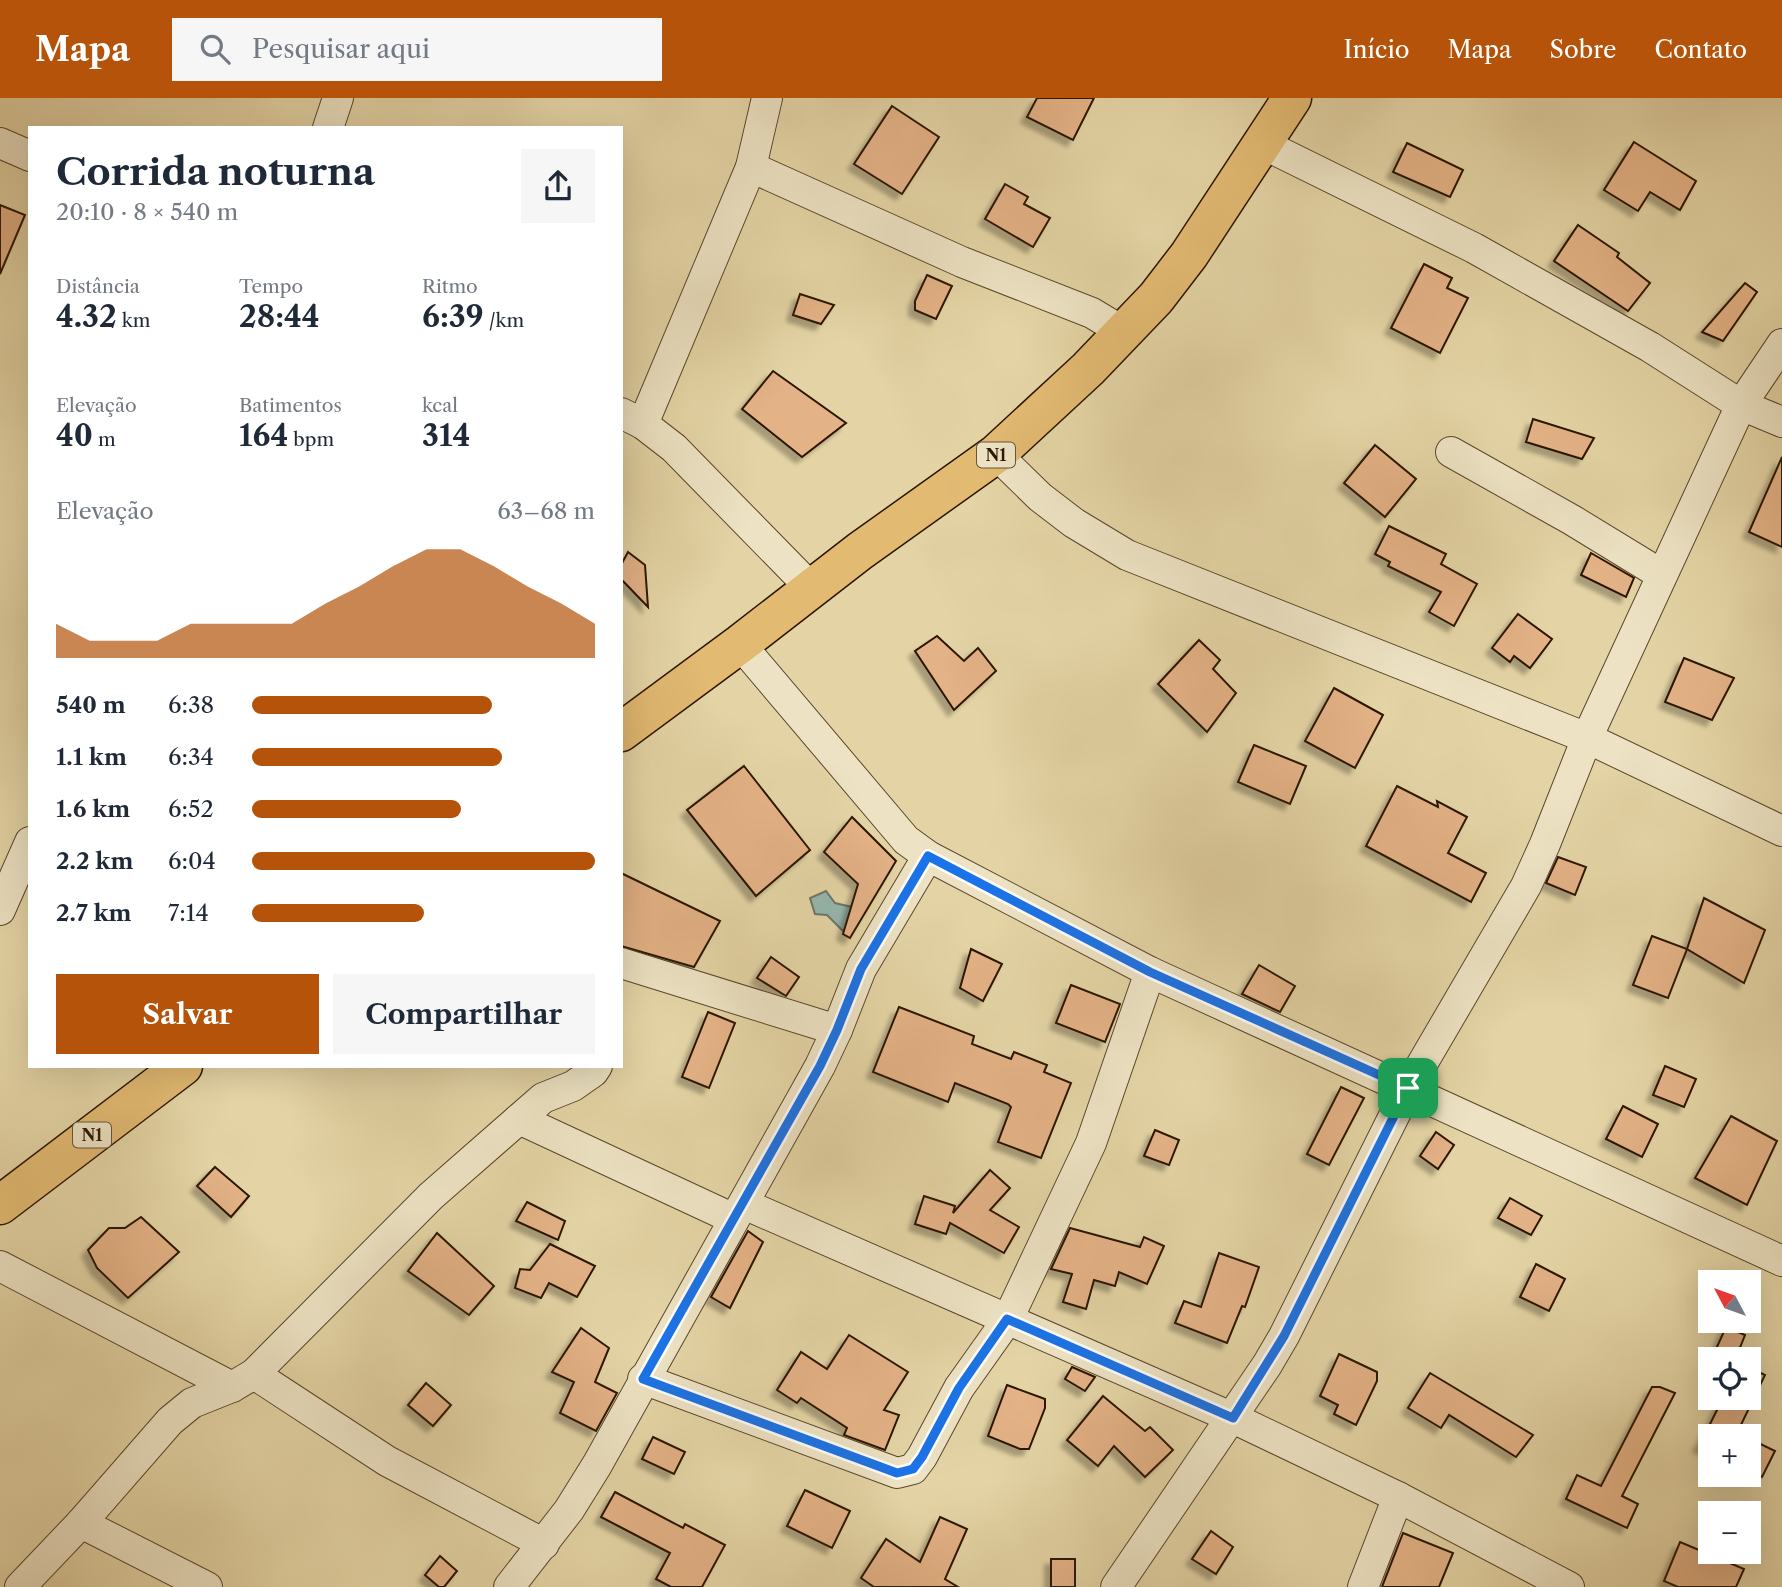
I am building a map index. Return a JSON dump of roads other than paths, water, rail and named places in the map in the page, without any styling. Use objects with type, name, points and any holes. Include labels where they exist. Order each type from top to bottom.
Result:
[{"type":"highway","name":"N1","points":[[623,731],[860,551],[996,454],[1125,333],[1189,255],[1292,98]]},
{"type":"highway","name":"N1","points":[[0,1205],[180,1068]]},
{"type":"street","points":[[329,126],[338,98]]},
{"type":"street","points":[[767,98],[751,167],[632,419],[674,449],[812,589]]},
{"type":"street","points":[[0,143],[28,155]]},
{"type":"street","points":[[1263,144],[1474,248],[1650,347],[1741,405],[1782,422]]},
{"type":"street","points":[[751,167],[962,262],[1092,313],[1125,333]]},
{"type":"street","points":[[1116,1587],[1233,1418],[1284,1336],[1408,1088],[1526,886],[1587,738],[1741,405],[1782,344]]},
{"type":"street","points":[[1451,452],[1572,520],[1662,575]]},
{"type":"street","points":[[996,454],[1040,497],[1074,523],[1127,555],[1587,738],[1782,831]]},
{"type":"street","points":[[740,644],[906,840],[928,856],[1150,972],[1782,1261]]},
{"type":"street","points":[[509,1587],[544,1544],[597,1465],[837,1030],[861,969],[928,856]]},
{"type":"street","points":[[0,910],[20,861]]},
{"type":"street","points":[[643,1379],[897,1473],[913,1469],[959,1388],[1007,1319],[1091,1143],[1150,972]]},
{"type":"street","points":[[624,974],[837,1030]]},
{"type":"street","points":[[20,1587],[81,1523],[170,1421],[192,1403],[243,1380],[431,1196],[543,1098],[573,1086],[596,1068]]},
{"type":"street","points":[[519,1119],[1007,1319],[1233,1418],[1398,1497],[1569,1587]]},
{"type":"street","points":[[0,1266],[243,1380],[387,1461],[544,1544]]},
{"type":"street","points":[[1363,1587],[1398,1497]]},
{"type":"street","points":[[81,1523],[207,1587]]},
{"type":"water","points":[[826,891],[835,903],[856,908],[844,932],[827,915],[815,914],[810,898]]}]
